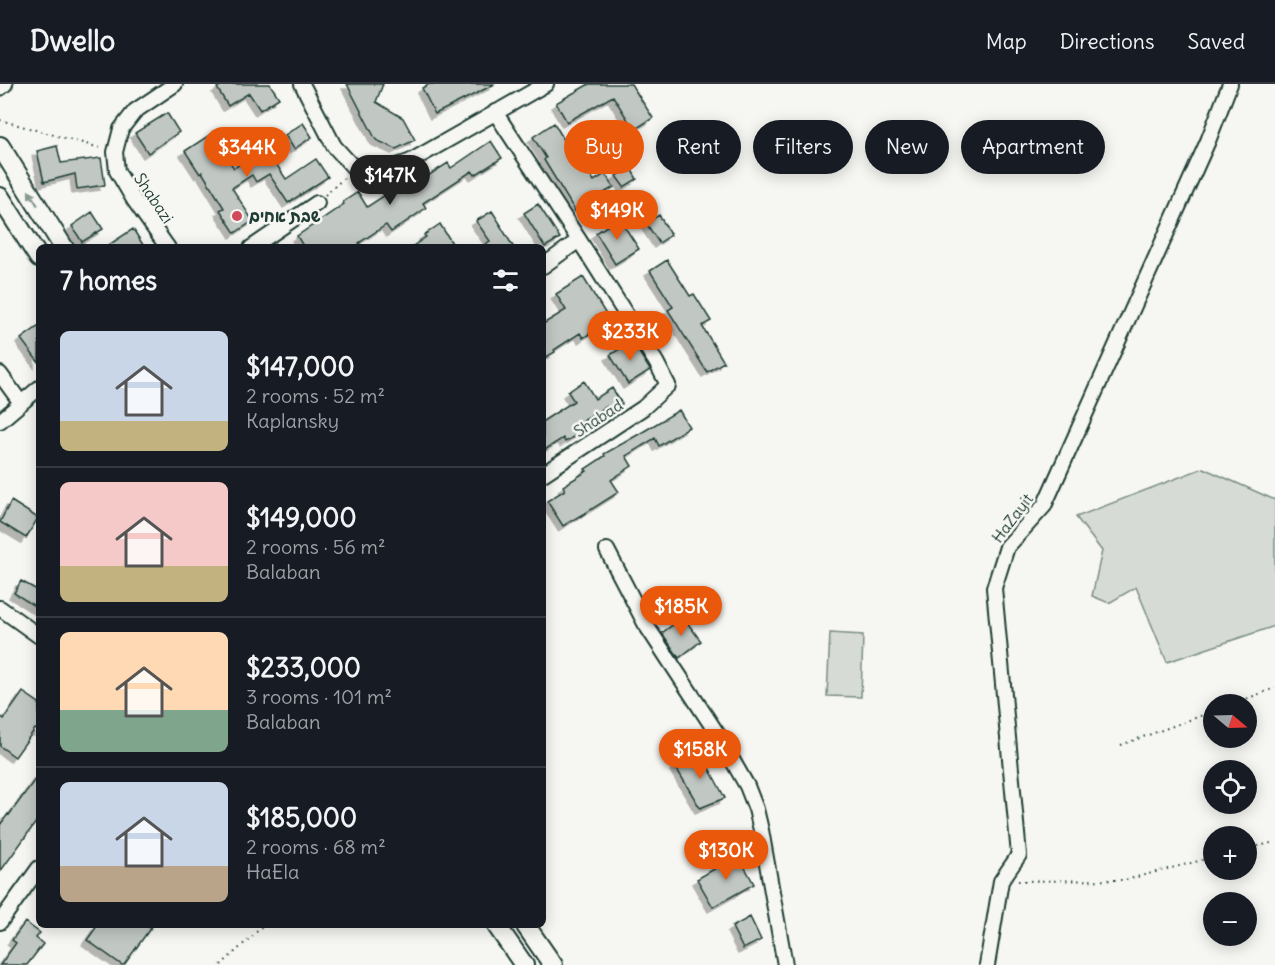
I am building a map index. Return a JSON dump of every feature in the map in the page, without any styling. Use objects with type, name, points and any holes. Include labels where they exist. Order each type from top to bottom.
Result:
[{"type":"main road","points":[[0,146],[61,244]]},
{"type":"main road","points":[[0,197],[36,253]]},
{"type":"main road","points":[[498,928],[524,965]]},
{"type":"main road","points":[[527,928],[553,965]]},
{"type":"street","points":[[0,88],[5,84]]},
{"type":"street","points":[[115,152],[121,129],[135,111],[175,84]]},
{"type":"street","points":[[302,84],[334,146],[354,168],[373,174],[409,162],[546,84]]},
{"type":"street","name":"HaZayit","points":[[987,965],[1001,881],[1019,855],[994,588],[1007,547],[1044,506],[1208,141],[1230,84]]},
{"type":"street","points":[[495,112],[579,240],[546,264]]},
{"type":"street","name":"Shabazi","points":[[115,152],[117,171],[165,244]]},
{"type":"street","points":[[257,244],[317,204]]},
{"type":"street","name":"Shabad","points":[[546,472],[643,408],[668,385],[656,362],[579,240]]},
{"type":"street","points":[[0,374],[21,403]]},
{"type":"street","points":[[0,421],[36,390]]},
{"type":"street","points":[[607,550],[646,625],[712,726],[747,786],[761,830],[785,965]]},
{"type":"street","points":[[0,608],[36,634]]},
{"type":"street","points":[[2,915],[36,872]]},
{"type":"path","points":[[0,120],[115,152]]},
{"type":"path","points":[[317,204],[354,168]]},
{"type":"path","points":[[1257,695],[1275,688]]},
{"type":"path","points":[[1121,745],[1203,715]]},
{"type":"path","points":[[1257,846],[1275,842]]},
{"type":"path","points":[[1001,881],[1125,880],[1203,860]]},
{"type":"path","points":[[221,965],[261,928]]},
{"type":"shaded area","points":[[1203,468],[1275,500],[1275,626],[1167,662],[1136,587],[1109,603],[1092,596],[1102,551],[1076,517]]},
{"type":"shaded area","points":[[830,633],[863,635],[861,697],[827,696]]},
{"type":"building","points":[[223,84],[270,84],[279,98],[260,110],[249,93],[228,106],[217,88]]},
{"type":"building","points":[[347,84],[383,84],[376,102],[403,118],[415,140],[396,149],[376,140]]},
{"type":"building","points":[[429,84],[495,84],[435,114],[422,88]]},
{"type":"building","points":[[589,84],[631,84],[653,118],[644,124],[644,120],[628,120],[613,96],[571,120],[566,120],[556,103]]},
{"type":"building","points":[[167,113],[179,132],[148,153],[135,133]]},
{"type":"building","points":[[303,123],[312,137],[294,149],[285,135]]},
{"type":"building","points":[[554,123],[564,140],[564,174],[590,174],[594,181],[605,174],[614,187],[575,211],[533,137]]},
{"type":"building","points":[[211,134],[234,168],[265,147],[286,179],[316,159],[328,177],[288,203],[269,174],[256,182],[252,175],[232,188],[253,221],[235,233],[220,210],[224,208],[202,172],[200,174],[185,151]]},
{"type":"building","points":[[491,141],[502,158],[475,175],[472,171],[423,203],[426,208],[391,232],[386,225],[360,244],[302,244],[297,236],[358,192],[367,207],[408,180],[412,186],[448,163],[451,168]]},
{"type":"building","points":[[57,146],[61,163],[101,158],[105,185],[77,189],[75,174],[44,182],[37,151]]},
{"type":"building","points":[[634,174],[637,179],[624,187],[616,176]]},
{"type":"building","points":[[538,204],[560,238],[546,246],[524,213]]},
{"type":"building","points":[[492,211],[512,244],[486,244],[490,241],[476,221]]},
{"type":"building","points":[[92,212],[103,229],[82,242],[72,226]]},
{"type":"building","points":[[659,215],[671,235],[659,243],[646,223]]},
{"type":"building","points":[[619,218],[639,249],[615,264],[596,233]]},
{"type":"building","points":[[440,224],[452,244],[416,244],[426,237],[424,235]]},
{"type":"building","points":[[133,229],[142,244],[110,244]]},
{"type":"building","points":[[667,260],[690,296],[694,294],[711,321],[702,326],[724,362],[707,372],[668,310],[673,307],[650,271]]},
{"type":"building","points":[[583,277],[610,321],[583,338],[580,333],[546,357],[546,322],[566,310],[556,294]]},
{"type":"building","points":[[36,328],[36,359],[21,339]]},
{"type":"building","points":[[632,341],[650,370],[628,384],[610,355]]},
{"type":"building","points":[[584,381],[595,399],[612,388],[622,404],[610,411],[607,406],[578,424],[583,431],[565,442],[563,438],[546,449],[546,419],[574,401],[568,392]]},
{"type":"building","points":[[679,410],[689,427],[659,446],[655,438],[626,456],[632,466],[611,480],[619,492],[563,526],[547,501],[565,490],[563,486],[587,471],[585,469],[605,456],[604,454]]},
{"type":"building","points":[[11,501],[36,517],[36,521],[26,538],[0,522]]},
{"type":"building","points":[[21,581],[36,589],[36,607],[14,593]]},
{"type":"building","points":[[683,617],[701,641],[679,658],[662,633]]},
{"type":"building","points":[[23,692],[36,701],[36,730],[15,757],[0,746],[0,716],[4,719]]},
{"type":"building","points":[[700,751],[725,798],[700,808],[675,766]]},
{"type":"building","points":[[36,778],[36,822],[0,872],[0,825]]},
{"type":"building","points":[[738,855],[754,884],[713,907],[697,879]]},
{"type":"building","points":[[750,917],[761,940],[743,949],[732,927]]},
{"type":"building","points":[[25,922],[40,933],[36,938],[43,944],[27,965],[0,965],[16,943],[12,940]]},
{"type":"building","points":[[96,928],[151,928],[124,965],[87,940]]},
{"type":"place","name":"שבת אחים","points":[[237,216]]}]
